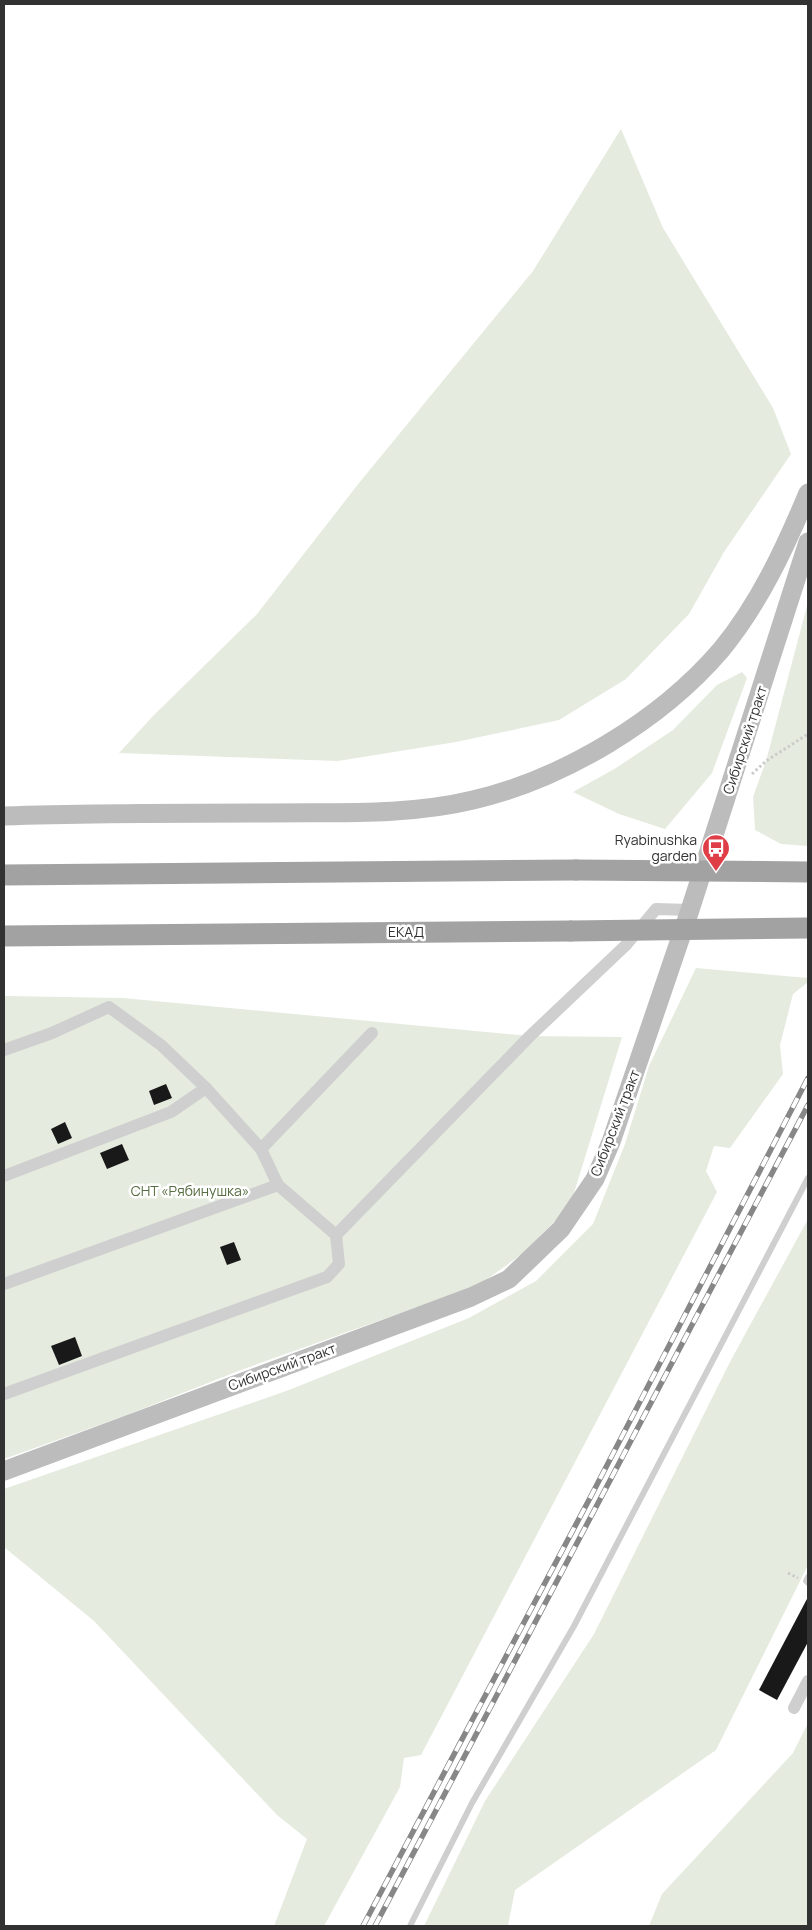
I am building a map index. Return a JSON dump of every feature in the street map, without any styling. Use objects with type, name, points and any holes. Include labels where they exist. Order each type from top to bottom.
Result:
[{"type":"highway","points":[[4,875],[576,870],[808,872]]},
{"type":"highway","name":"ЕКАД","points":[[4,936],[808,928]]},
{"type":"main road","points":[[4,816],[90,813],[358,812],[418,808],[471,801],[523,786],[574,762],[652,714],[676,694],[720,650],[748,613],[771,574],[808,493]]},
{"type":"main road","name":"Сибирский тракт","points":[[4,1471],[471,1297],[508,1279],[560,1230],[595,1179],[611,1142],[690,910],[808,542]]},
{"type":"street","points":[[336,1234],[530,1036],[626,945],[656,909],[690,910]]},
{"type":"street","points":[[4,1050],[52,1033],[109,1006],[161,1044],[206,1088],[261,1148],[278,1185],[336,1234],[339,1264],[327,1277],[4,1394]]},
{"type":"street","points":[[261,1148],[372,1033]]},
{"type":"street","points":[[4,1176],[171,1112],[206,1088]]},
{"type":"street","points":[[4,1284],[278,1185]]},
{"type":"street","points":[[794,1708],[808,1681]]},
{"type":"lane","points":[[410,1926],[472,1803],[574,1626],[808,1178]]},
{"type":"lane","points":[[808,1577],[806,1581],[808,1582]]},
{"type":"path","points":[[748,777],[766,762],[808,734]]},
{"type":"green space","points":[[621,129],[663,228],[773,408],[791,454],[724,552],[689,614],[626,679],[559,720],[456,742],[338,761],[119,753],[153,716],[257,614],[359,483],[533,271]]},
{"type":"green space","points":[[808,602],[808,846],[781,844],[755,830],[753,797],[766,761]]},
{"type":"green space","points":[[742,672],[747,678],[712,773],[665,829],[619,814],[573,792],[616,768],[673,730],[717,685]]},
{"type":"green space","points":[[696,968],[808,978],[808,982],[793,994],[780,1045],[783,1074],[730,1148],[714,1146],[706,1171],[717,1192],[421,1755],[404,1758],[400,1787],[324,1926],[274,1926],[307,1839],[277,1815],[94,1621],[4,1547],[4,1489],[289,1390],[469,1318],[536,1281],[593,1224],[625,1144],[649,1066]]},
{"type":"green space","name":"СНТ «Рябинушка»","points":[[4,996],[123,998],[530,1036],[622,1037],[570,1206],[522,1254],[479,1285],[241,1370],[124,1416],[4,1459]]},
{"type":"green space","points":[[808,1219],[808,1565],[716,1750],[515,1890],[508,1926],[424,1926],[485,1801],[594,1634],[731,1360]]},
{"type":"green space","points":[[808,1723],[808,1926],[649,1926],[662,1894],[793,1753]]},
{"type":"building","points":[[166,1084],[172,1098],[154,1105],[149,1091]]},
{"type":"building","points":[[65,1122],[72,1138],[58,1144],[51,1129]]},
{"type":"building","points":[[122,1144],[129,1160],[107,1169],[100,1153]]},
{"type":"building","points":[[234,1242],[241,1260],[227,1265],[220,1247]]},
{"type":"building","points":[[75,1337],[82,1356],[59,1365],[51,1346]]},
{"type":"building","points":[[808,1597],[808,1642],[777,1700],[759,1690]]},
{"type":"railway","points":[[363,1926],[590,1498],[808,1078]]},
{"type":"railway","points":[[375,1926],[808,1105]]},
{"type":"place","name":"Ryabinushka garden","points":[[716,872]]}]
